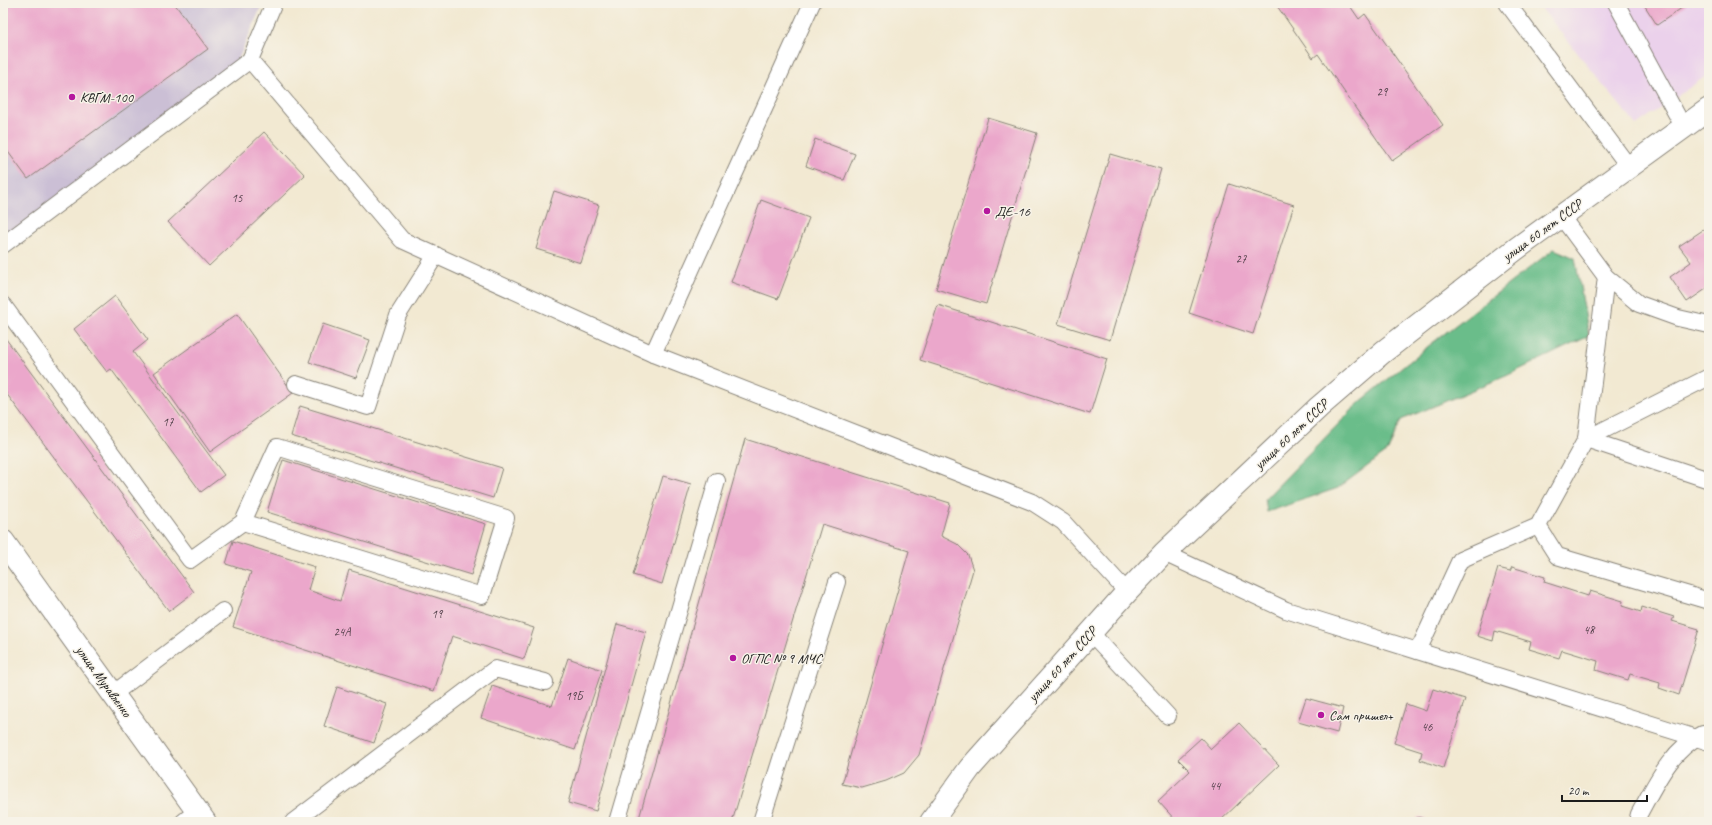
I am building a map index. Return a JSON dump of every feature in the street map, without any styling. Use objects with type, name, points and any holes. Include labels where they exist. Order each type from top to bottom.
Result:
[{"type":"main road","name":"улица 60 лет СССР","points":[[930,822],[970,768],[1127,592],[1164,553],[1319,407],[1383,352],[1516,249],[1709,109]]},
{"type":"main road","name":"улица Муравленко","points":[[3,541],[113,694],[195,818]]},
{"type":"lane","points":[[3,245],[250,60],[274,3]]},
{"type":"lane","points":[[654,354],[812,3]]},
{"type":"lane","points":[[1507,3],[1629,166]]},
{"type":"lane","points":[[1616,3],[1684,128]]},
{"type":"lane","points":[[250,60],[402,240],[654,354],[1032,502],[1063,522],[1127,592]]},
{"type":"lane","points":[[1561,216],[1606,278],[1639,304],[1678,318],[1709,326]]},
{"type":"lane","points":[[296,384],[368,407],[398,315],[436,255]]},
{"type":"lane","points":[[1418,651],[1460,560],[1538,526],[1586,440],[1606,278]]},
{"type":"lane","points":[[3,305],[190,560],[243,522],[277,447],[506,518],[482,596],[243,522]]},
{"type":"lane","points":[[1586,440],[1709,377]]},
{"type":"lane","points":[[1586,440],[1709,480]]},
{"type":"lane","points":[[617,822],[717,482]]},
{"type":"lane","points":[[1538,526],[1557,556],[1709,601]]},
{"type":"lane","points":[[1164,553],[1286,610],[1704,737]]},
{"type":"lane","points":[[761,822],[837,582]]},
{"type":"lane","points":[[113,694],[223,611]]},
{"type":"lane","points":[[1090,632],[1168,716]]},
{"type":"lane","points":[[293,822],[495,669],[544,682]]},
{"type":"lane","points":[[1637,822],[1639,814],[1665,766],[1704,737]]},
{"type":"shaded area","name":"КВГМ-100","points":[[3,3],[263,3],[235,67],[3,243]]},
{"type":"shaded area","points":[[1537,3],[1709,3],[1709,74],[1636,125]]},
{"type":"green space","points":[[1554,249],[1575,258],[1589,336],[1506,376],[1401,420],[1388,451],[1338,488],[1267,512],[1265,499],[1360,402],[1431,344]]},
{"type":"building","name":"КВГМ-100","points":[[3,3],[174,3],[208,49],[28,179],[3,145]]},
{"type":"building","points":[[1275,3],[1348,3],[1359,19],[1365,14],[1443,125],[1392,161],[1318,54],[1313,58]]},
{"type":"building","points":[[1643,3],[1689,3],[1657,25]]},
{"type":"building","name":"ДЕ-16","points":[[988,118],[1037,133],[986,304],[936,289]]},
{"type":"building","points":[[264,132],[305,175],[209,266],[168,222]]},
{"type":"building","points":[[815,139],[855,154],[844,180],[806,166]]},
{"type":"building","points":[[1110,154],[1161,169],[1110,340],[1058,324]]},
{"type":"building","points":[[1229,184],[1294,205],[1253,334],[1189,313]]},
{"type":"building","points":[[554,191],[599,205],[581,263],[536,249]]},
{"type":"building","points":[[761,200],[809,218],[778,299],[731,282]]},
{"type":"building","points":[[1709,226],[1709,287],[1687,302],[1670,277],[1691,262],[1679,246]]},
{"type":"building","points":[[115,296],[148,340],[133,352],[224,475],[201,492],[111,369],[107,372],[74,329]]},
{"type":"building","points":[[938,305],[1107,359],[1090,414],[920,360]]},
{"type":"building","points":[[237,314],[293,393],[210,452],[154,373]]},
{"type":"building","points":[[323,324],[370,340],[356,378],[309,362]]},
{"type":"building","points":[[3,335],[194,592],[169,611],[3,389]]},
{"type":"building","points":[[300,406],[502,468],[493,498],[291,436]]},
{"type":"building","name":"ОГПС № 9 МЧС","points":[[745,439],[950,503],[941,536],[957,544],[968,555],[973,570],[919,755],[904,773],[886,781],[862,788],[842,784],[909,551],[822,524],[732,822],[638,822]]},
{"type":"building","points":[[283,460],[486,524],[471,575],[267,512]]},
{"type":"building","points":[[663,476],[691,484],[662,584],[633,575]]},
{"type":"building","points":[[233,541],[315,567],[308,590],[340,601],[349,570],[534,628],[524,659],[452,636],[434,691],[233,627],[251,572],[226,564]]},
{"type":"building","points":[[1512,567],[1545,577],[1544,582],[1588,596],[1590,591],[1623,601],[1622,606],[1641,612],[1642,607],[1674,617],[1672,621],[1699,629],[1679,695],[1659,688],[1660,683],[1630,674],[1628,680],[1596,670],[1598,661],[1562,650],[1559,658],[1529,649],[1531,642],[1495,631],[1493,641],[1477,636],[1498,568],[1510,571]]},
{"type":"building","points":[[617,624],[646,632],[596,811],[568,803]]},
{"type":"building","points":[[568,658],[602,670],[575,750],[481,718],[492,686],[552,706]]},
{"type":"building","points":[[337,687],[387,704],[374,743],[324,726]]},
{"type":"building","points":[[1433,689],[1465,699],[1443,768],[1420,760],[1422,752],[1394,743],[1406,704],[1426,711]]},
{"type":"building","name":"Сам пришел+","points":[[1306,698],[1343,708],[1337,733],[1298,722]]},
{"type":"building","points":[[1239,723],[1279,765],[1219,822],[1177,822],[1158,801],[1190,771],[1178,759],[1201,738],[1211,749]]},
{"type":"building","points":[[1418,817],[1433,822],[1416,822]]},
{"type":"place","name":"КВГМ-100","points":[[72,97]]},
{"type":"place","name":"ДЕ-16","points":[[987,211]]},
{"type":"place","name":"ОГПС № 9 МЧС","points":[[733,658]]},
{"type":"place","name":"Сам пришел+","points":[[1321,715]]}]
